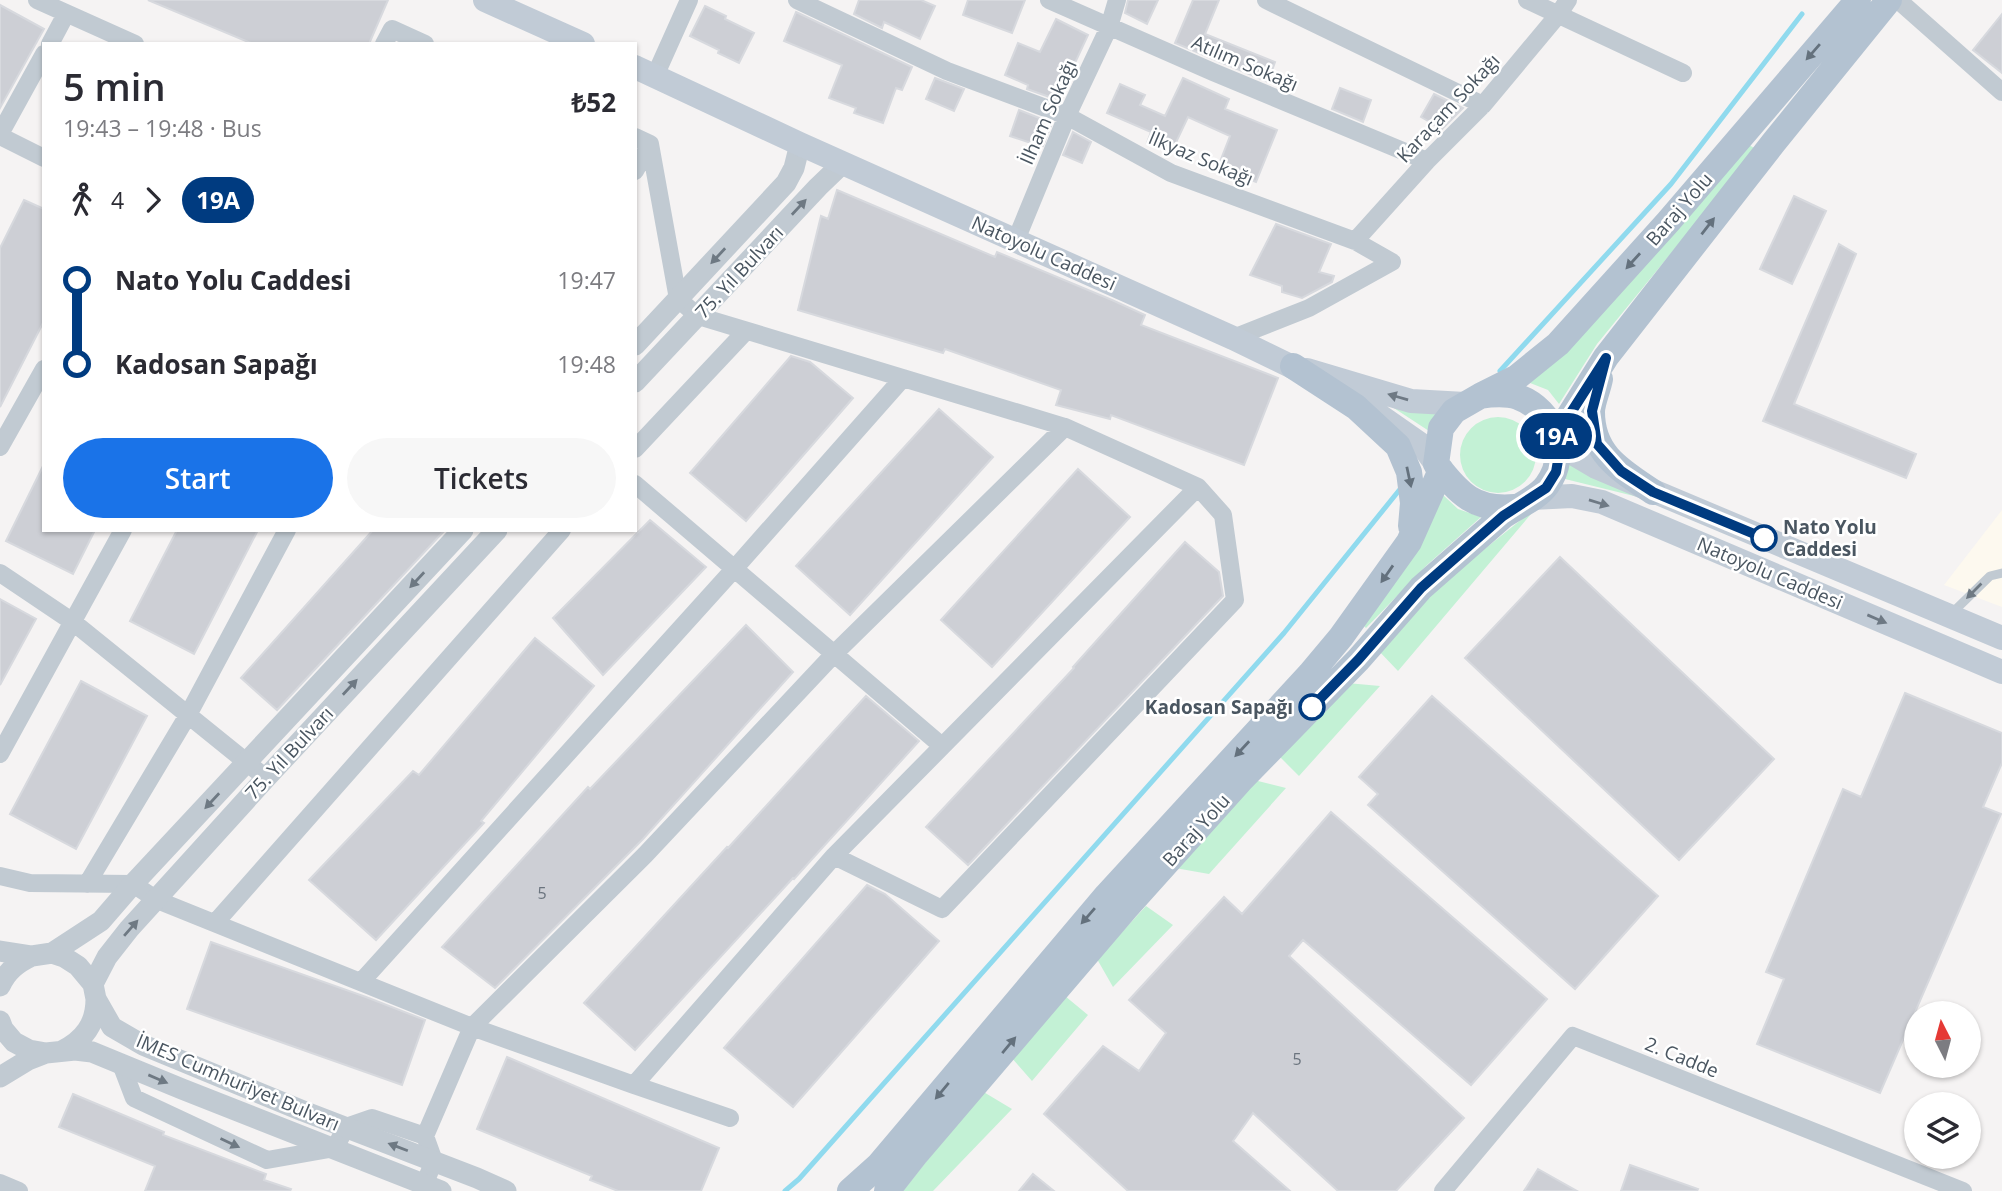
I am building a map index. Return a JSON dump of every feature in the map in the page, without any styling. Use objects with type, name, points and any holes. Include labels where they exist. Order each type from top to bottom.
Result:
[{"type":"main road","points":[[485,0],[579,42]]},
{"type":"main road","name":"Baraj Yolu","points":[[1473,400],[1516,378],[1558,344],[1668,222],[1858,0]]},
{"type":"main road","name":"Baraj Yolu","points":[[1557,440],[1606,358],[1774,142],[1889,0]]},
{"type":"main road","name":"Natoyolu Caddesi","points":[[645,72],[1293,366],[1386,419],[1423,446],[1438,467]]},
{"type":"main road","points":[[1606,358],[1592,411],[1597,444],[1621,471],[1653,492]]},
{"type":"main road","points":[[1293,366],[1411,401],[1473,400],[1498,394],[1517,397],[1536,407],[1550,423],[1557,440],[1559,455],[1556,472],[1546,488],[1524,503],[1498,509],[1474,501],[1458,491],[1438,467],[1441,428],[1454,411],[1473,400]]},
{"type":"main road","points":[[1293,366],[1356,407],[1398,446],[1411,482],[1413,503],[1409,542]]},
{"type":"main road","name":"Natoyolu Caddesi","points":[[1557,440],[1596,467],[2002,638]]},
{"type":"main road","name":"Baraj Yolu","points":[[849,1191],[879,1166],[1099,904],[1341,637],[1409,542],[1438,467]]},
{"type":"main road","name":"Natoyolu Caddesi","points":[[1524,503],[1572,496],[1602,502],[2002,671]]},
{"type":"main road","name":"Baraj Yolu","points":[[887,1191],[1126,908],[1240,781],[1358,660],[1421,588],[1524,503]]},
{"type":"street","points":[[37,0],[130,42]]},
{"type":"street","points":[[645,72],[689,0]]},
{"type":"street","name":"İlkyaz Sokağı","points":[[797,0],[947,71],[1067,116],[1171,173],[1355,241],[1392,262],[1309,308],[1233,338]]},
{"type":"street","name":"Atılım Sokağı","points":[[1049,0],[1427,161]]},
{"type":"street","name":"İlham Sokağı","points":[[1016,240],[1067,116],[1109,27],[1117,0]]},
{"type":"street","points":[[1266,0],[1483,105]]},
{"type":"street","points":[[1527,0],[1558,5],[1683,73]]},
{"type":"street","points":[[1898,0],[2002,92]]},
{"type":"street","name":"Karaçam Sokağı","points":[[1355,241],[1427,161],[1483,105],[1558,5]]},
{"type":"street","points":[[51,42],[66,14]]},
{"type":"street","points":[[385,42],[392,29],[421,42]]},
{"type":"street","points":[[42,58],[0,135],[42,157]]},
{"type":"street","points":[[637,162],[643,140]]},
{"type":"street","points":[[643,140],[678,299],[698,316],[1065,427],[1198,487],[1223,515],[1236,600],[942,909],[834,856]]},
{"type":"street","name":"75. Yıl Bulvarı","points":[[637,343],[786,183],[794,168],[800,144]]},
{"type":"street","name":"75. Yıl Bulvarı","points":[[637,380],[818,187],[844,163]]},
{"type":"street","points":[[637,447],[746,331]]},
{"type":"street","points":[[0,447],[42,373]]},
{"type":"street","points":[[361,982],[736,568],[903,378]]},
{"type":"street","points":[[432,1188],[434,1161],[425,1136],[472,1027],[645,855],[834,654],[1065,427]]},
{"type":"street","points":[[637,486],[942,746]]},
{"type":"street","points":[[634,1085],[834,856],[1198,487]]},
{"type":"street","points":[[0,754],[122,532]]},
{"type":"street","points":[[87,884],[188,715],[286,532]]},
{"type":"street","name":"75. Yıl Bulvarı","points":[[0,986],[8,972],[19,962],[42,954],[101,921],[461,532]]},
{"type":"street","name":"75. Yıl Bulvarı","points":[[54,1052],[74,1045],[85,1035],[96,1009],[94,991],[107,957],[129,929],[495,532]]},
{"type":"street","points":[[215,923],[560,532]]},
{"type":"street","points":[[0,573],[73,622],[266,778]]},
{"type":"street","points":[[0,876],[30,883],[133,884],[157,900],[472,1027],[730,1118]]},
{"type":"street","name":"İMES Cumhuriyet Bulvarı","points":[[0,951],[64,957],[78,966],[112,1027],[143,1045],[506,1191]]},
{"type":"street","name":"İMES Cumhuriyet Bulvarı","points":[[0,1021],[14,1042],[29,1050],[92,1052],[432,1188]]},
{"type":"street","name":"2. Cadde","points":[[1443,1191],[1573,1036],[1963,1191]]},
{"type":"street","points":[[0,1077],[29,1060],[54,1052]]},
{"type":"street","points":[[121,1064],[134,1098],[267,1160],[335,1148],[346,1127],[372,1118],[425,1136]]},
{"type":"street","points":[[0,1183],[19,1191]]},
{"type":"lane","points":[[1950,616],[1990,576],[2002,573]]},
{"type":"shaded area","points":[[2002,510],[2002,607],[1944,585]]},
{"type":"green space","points":[[1749,145],[1756,149],[1597,344],[1559,404],[1548,390],[1525,381]]},
{"type":"green space","points":[[1377,397],[1440,412],[1429,431]]},
{"type":"green space","points":[[1498,417],[1512,420],[1525,428],[1533,441],[1536,455],[1533,469],[1525,482],[1512,490],[1498,493],[1484,490],[1471,482],[1463,469],[1460,455],[1463,441],[1471,428],[1484,420]]},
{"type":"green space","points":[[1569,458],[1638,497],[1565,479]]},
{"type":"green space","points":[[1442,494],[1458,509],[1481,517],[1427,565],[1366,628],[1361,623]]},
{"type":"green space","points":[[1537,507],[1398,671],[1377,649],[1425,597]]},
{"type":"green space","points":[[1347,683],[1380,686],[1299,776],[1279,756]]},
{"type":"green space","points":[[1254,780],[1286,788],[1209,874],[1175,868]]},
{"type":"green space","points":[[1146,906],[1173,925],[1113,987],[1097,959]]},
{"type":"green space","points":[[1065,996],[1088,1015],[1032,1081],[1010,1056]]},
{"type":"green space","points":[[982,1091],[1012,1109],[933,1191],[903,1191]]},
{"type":"building","points":[[148,0],[388,0],[370,42],[248,42]]},
{"type":"building","points":[[859,0],[921,0],[935,6],[920,39],[884,22],[882,28],[854,14]]},
{"type":"building","points":[[968,0],[1025,0],[1012,33],[963,15]]},
{"type":"building","points":[[1128,0],[1158,0],[1147,24],[1125,13]]},
{"type":"building","points":[[1193,0],[1219,0],[1205,34],[1275,62],[1268,82],[1175,43]]},
{"type":"building","points":[[0,5],[44,29],[0,108]]},
{"type":"building","points":[[705,6],[754,33],[739,63],[690,36]]},
{"type":"building","points":[[796,12],[912,67],[902,90],[896,88],[883,123],[854,113],[856,108],[829,98],[842,65],[784,41]]},
{"type":"building","points":[[2002,14],[2002,73],[1973,50]]},
{"type":"building","points":[[1056,19],[1088,35],[1075,63],[1071,61],[1055,99],[1027,89],[1028,85],[1005,75],[1018,43],[1040,52]]},
{"type":"building","points":[[935,78],[964,89],[954,111],[926,99]]},
{"type":"building","points":[[1183,78],[1229,99],[1225,109],[1277,130],[1256,182],[1218,167],[1230,136],[1188,117],[1171,153],[1147,143],[1151,132],[1107,113],[1120,84],[1145,95],[1140,105],[1165,116]]},
{"type":"building","points":[[1340,88],[1371,100],[1363,122],[1332,109]]},
{"type":"building","points":[[1434,94],[1463,108],[1442,129],[1421,117]]},
{"type":"building","points":[[1019,110],[1052,123],[1043,146],[1010,136]]},
{"type":"building","points":[[1073,132],[1091,142],[1082,163],[1063,155]]},
{"type":"building","points":[[837,190],[995,257],[997,252],[1112,300],[1145,315],[1141,325],[1278,378],[1244,465],[1111,415],[1110,419],[1056,405],[1061,390],[945,349],[943,353],[798,310],[821,216],[828,219]]},
{"type":"building","points":[[1794,196],[1826,211],[1792,284],[1760,269]]},
{"type":"building","points":[[24,200],[42,208],[42,325],[0,407],[0,248]]},
{"type":"building","points":[[1276,224],[1331,244],[1319,272],[1334,276],[1332,282],[1302,298],[1282,292],[1282,286],[1250,275]]},
{"type":"building","points":[[1839,244],[1856,254],[1794,404],[1916,454],[1906,478],[1763,421]]},
{"type":"building","points":[[791,356],[810,362],[853,398],[746,521],[690,473]]},
{"type":"building","points":[[939,409],[993,457],[850,615],[796,566]]},
{"type":"building","points":[[42,468],[42,532],[94,532],[73,574],[6,541]]},
{"type":"building","points":[[1078,469],[1130,517],[992,667],[941,620]]},
{"type":"building","points":[[650,520],[706,567],[603,675],[553,618]]},
{"type":"building","points":[[176,532],[257,532],[194,654],[130,621]]},
{"type":"building","points":[[371,532],[443,532],[277,710],[241,678]]},
{"type":"building","points":[[1185,542],[1219,572],[1223,596],[968,865],[926,827],[1074,668]]},
{"type":"building","points":[[1560,557],[1774,759],[1679,860],[1465,658]]},
{"type":"building","points":[[0,599],[36,619],[0,685]]},
{"type":"building","points":[[746,625],[793,672],[643,839],[495,988],[442,947],[588,787],[590,789]]},
{"type":"building","points":[[535,638],[594,686],[481,821],[484,823],[376,940],[309,880],[413,771],[419,775]]},
{"type":"building","points":[[81,681],[147,716],[76,849],[10,814]]},
{"type":"building","points":[[1905,693],[2002,733],[2002,763],[1983,807],[2001,814],[1920,1001],[1904,1001],[1904,1038],[1880,1093],[1757,1044],[1784,979],[1766,972],[1843,789],[1861,797]]},
{"type":"building","points":[[866,696],[919,741],[635,1050],[584,1003]]},
{"type":"building","points":[[1432,696],[1658,896],[1575,989],[1368,805],[1378,794],[1359,777]]},
{"type":"building","points":[[1331,812],[1547,999],[1471,1085],[1303,940],[1289,956],[1464,1118],[1396,1191],[1338,1191],[1253,1113],[1233,1141],[1290,1191],[1128,1191],[1044,1114],[1103,1046],[1139,1071],[1166,1033],[1129,1000],[1224,897],[1242,914]]},
{"type":"building","points":[[867,885],[885,894],[939,941],[793,1107],[724,1048]]},
{"type":"building","points":[[211,942],[425,1020],[402,1085],[187,1009]]},
{"type":"building","points":[[507,1057],[719,1148],[701,1191],[618,1191],[590,1180],[592,1176],[477,1129]]},
{"type":"building","points":[[73,1094],[164,1132],[163,1135],[266,1174],[264,1180],[291,1189],[145,1191],[155,1166],[59,1127]]},
{"type":"building","points":[[1630,1165],[1698,1189],[1621,1191]]},
{"type":"building","points":[[1538,1169],[1577,1191],[1524,1191]]},
{"type":"building","points":[[1033,1174],[1054,1191],[1019,1191]]},
{"type":"waterway","points":[[1500,371],[1671,184],[1802,14]]},
{"type":"waterway","points":[[785,1191],[799,1179],[1284,633],[1401,488]]},
{"type":"bus line","name":"19A","points":[[1312,707],[1358,660],[1421,588],[1503,516],[1546,488],[1556,472],[1559,455],[1556,436],[1606,358],[1592,411],[1597,444],[1621,471],[1653,492],[1764,538]]},
{"type":"place","name":"Nato Yolu Caddesi","points":[[1764,538]]},
{"type":"place","name":"Kadosan Sapağı","points":[[1312,707]]}]
